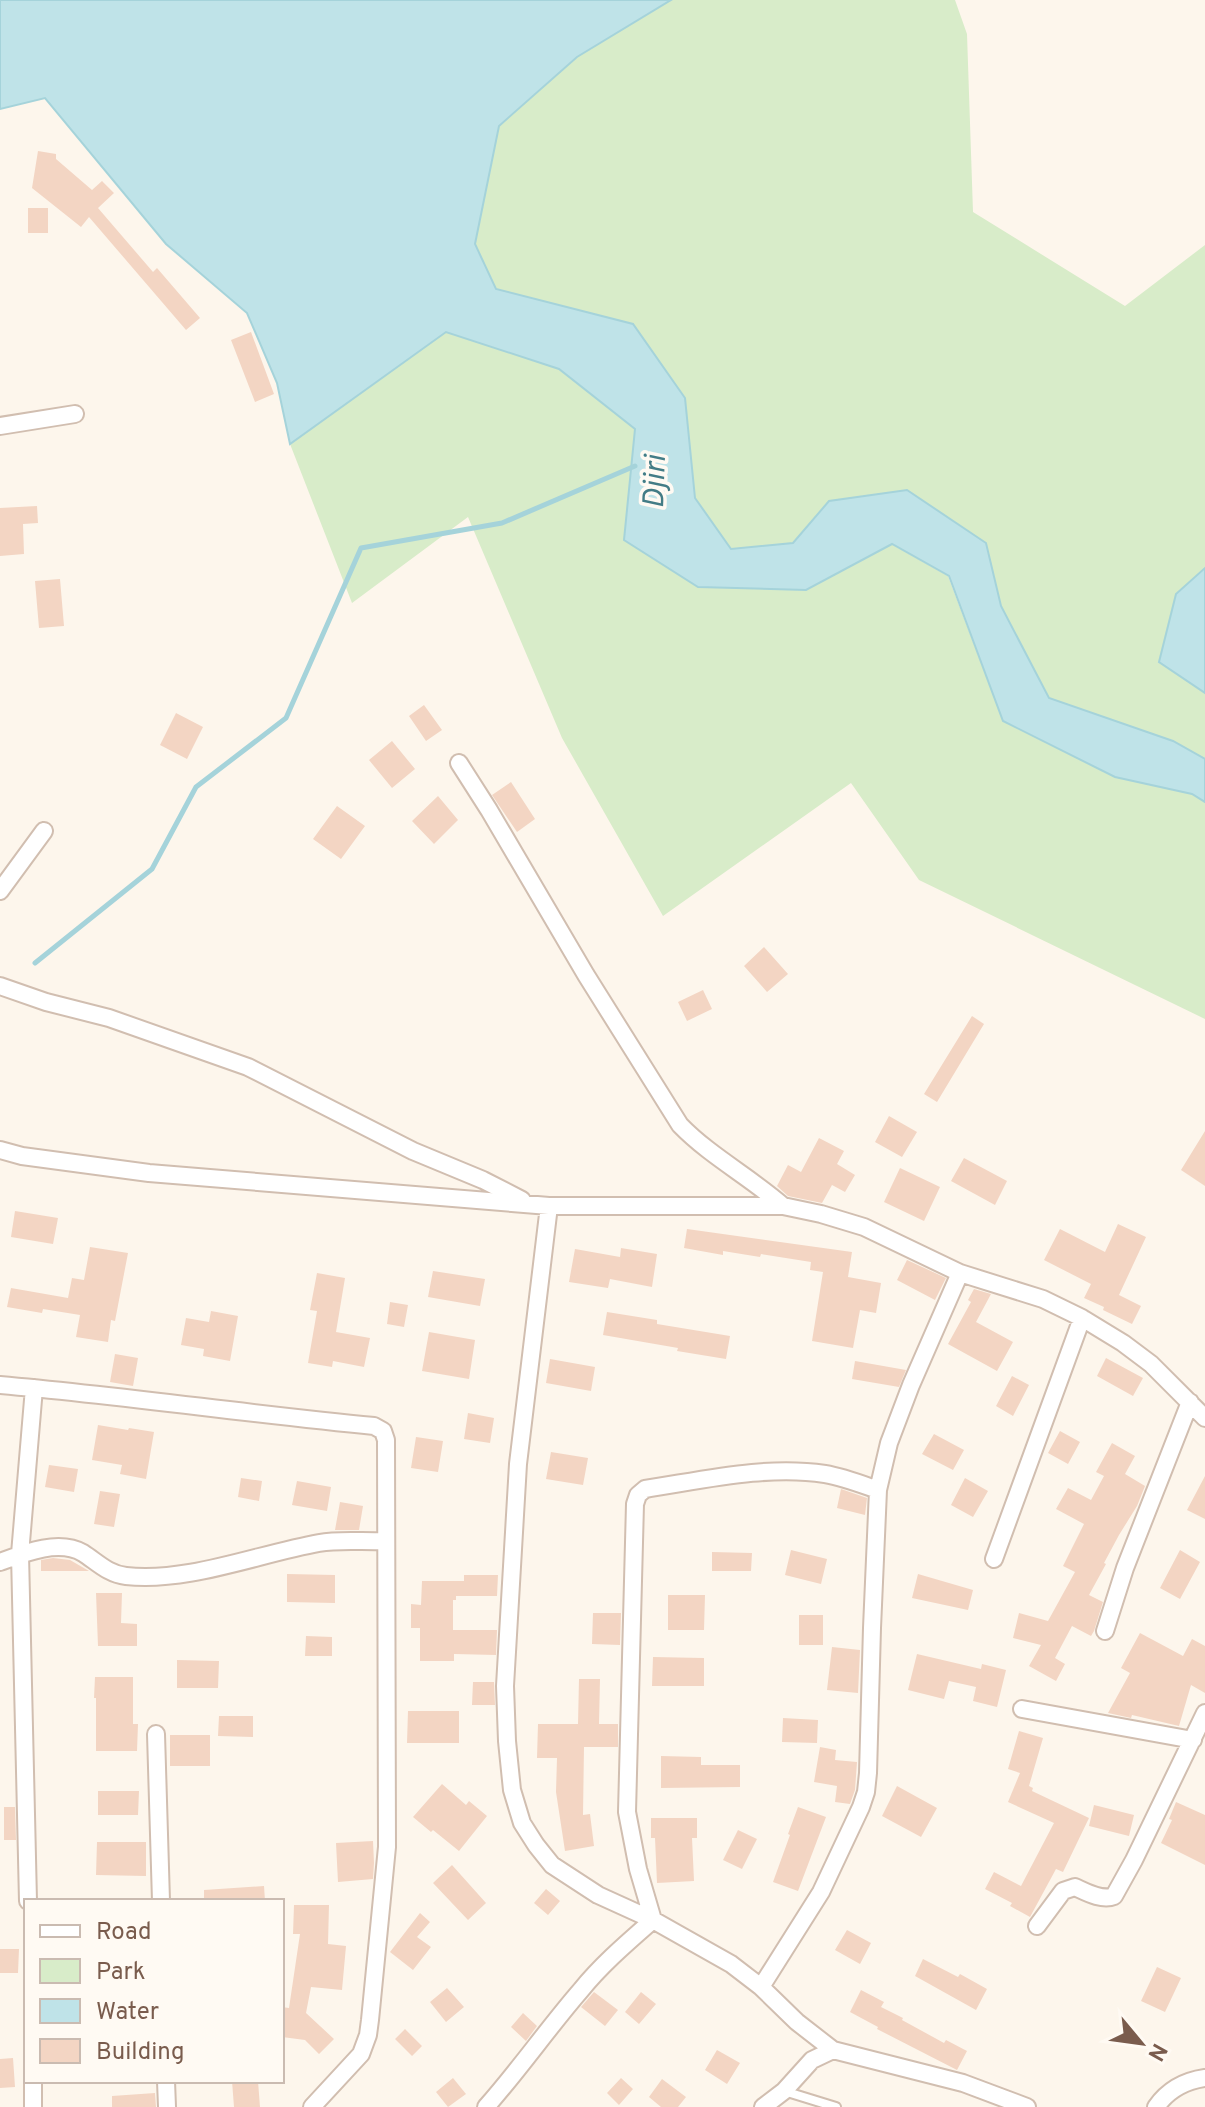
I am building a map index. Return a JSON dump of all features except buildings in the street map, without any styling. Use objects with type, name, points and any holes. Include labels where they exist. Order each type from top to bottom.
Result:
[{"type":"street","points":[[0,426],[75,414]]},
{"type":"street","points":[[459,763],[680,1125],[783,1206]]},
{"type":"street","points":[[0,891],[44,831]]},
{"type":"street","points":[[0,986],[109,1018],[248,1067],[413,1151],[495,1186],[528,1204]]},
{"type":"street","points":[[0,1150],[22,1156],[149,1173],[549,1206],[783,1206],[821,1214],[864,1227],[960,1273],[1043,1299],[1082,1318],[1151,1364],[1205,1418]]},
{"type":"street","points":[[549,1206],[518,1464],[505,1686],[512,1790],[522,1823],[552,1865],[598,1895],[653,1920],[731,1964],[833,2050],[963,2083],[1027,2107]]},
{"type":"street","points":[[761,1987],[821,1892],[866,1792],[878,1490],[889,1443],[960,1273]]},
{"type":"street","points":[[994,1559],[1082,1318]]},
{"type":"street","points":[[0,1385],[374,1426],[383,1431],[386,1440],[387,1847],[370,2020],[361,2054],[312,2107]]},
{"type":"street","points":[[28,1899],[20,1554],[34,1388]]},
{"type":"street","points":[[1105,1631],[1125,1568],[1190,1402]]},
{"type":"street","points":[[653,1920],[638,1869],[627,1812],[635,1504],[638,1495],[645,1489],[773,1471],[823,1474],[878,1490]]},
{"type":"street","points":[[0,1562],[20,1554],[61,1546],[80,1552],[122,1576],[147,1577],[189,1572],[323,1542],[386,1541]]},
{"type":"street","points":[[1022,1709],[1193,1740]]},
{"type":"street","points":[[1037,1926],[1063,1891],[1075,1887],[1109,1899],[1114,1896],[1205,1713]]},
{"type":"street","points":[[156,1734],[161,1899]]},
{"type":"street","points":[[486,2107],[582,1988],[616,1952],[653,1920]]},
{"type":"street","points":[[763,2107],[784,2091],[812,2060],[833,2050]]},
{"type":"street","points":[[1156,2107],[1165,2094],[1189,2080],[1205,2078]]},
{"type":"street","points":[[33,2083],[33,2107]]},
{"type":"street","points":[[166,2083],[167,2107]]},
{"type":"lane","points":[[784,2091],[836,2107]]},
{"type":"green space","points":[[671,0],[955,0],[967,34],[973,212],[1125,306],[1205,245],[1205,568],[1176,595],[1159,661],[1205,693],[1205,759],[1173,741],[1049,698],[1001,606],[986,544],[829,501],[793,543],[731,549],[695,498],[685,398],[633,324],[496,289],[475,244],[499,126],[577,57]]},
{"type":"green space","points":[[446,332],[559,369],[635,429],[624,540],[806,590],[891,544],[948,576],[1003,721],[1192,794],[1205,802],[1205,1019],[919,880],[851,783],[663,916],[562,738],[468,517],[352,603],[290,444]]},
{"type":"water","name":"Djiri","points":[[0,0],[671,0],[577,57],[499,126],[475,244],[496,289],[633,324],[685,398],[695,498],[731,549],[793,543],[829,501],[907,490],[986,543],[1001,606],[1049,698],[1173,741],[1205,759],[1205,802],[1192,794],[1115,777],[1003,721],[949,576],[892,544],[806,590],[698,587],[624,540],[635,429],[559,369],[446,332],[290,444],[277,383],[247,313],[166,244],[45,98],[0,109]]},
{"type":"water","points":[[1205,568],[1205,693],[1159,662],[1176,594]]},
{"type":"waterway","name":"Djiri","points":[[35,963],[152,869],[196,787],[286,718],[361,548],[502,523],[635,466]]}]
